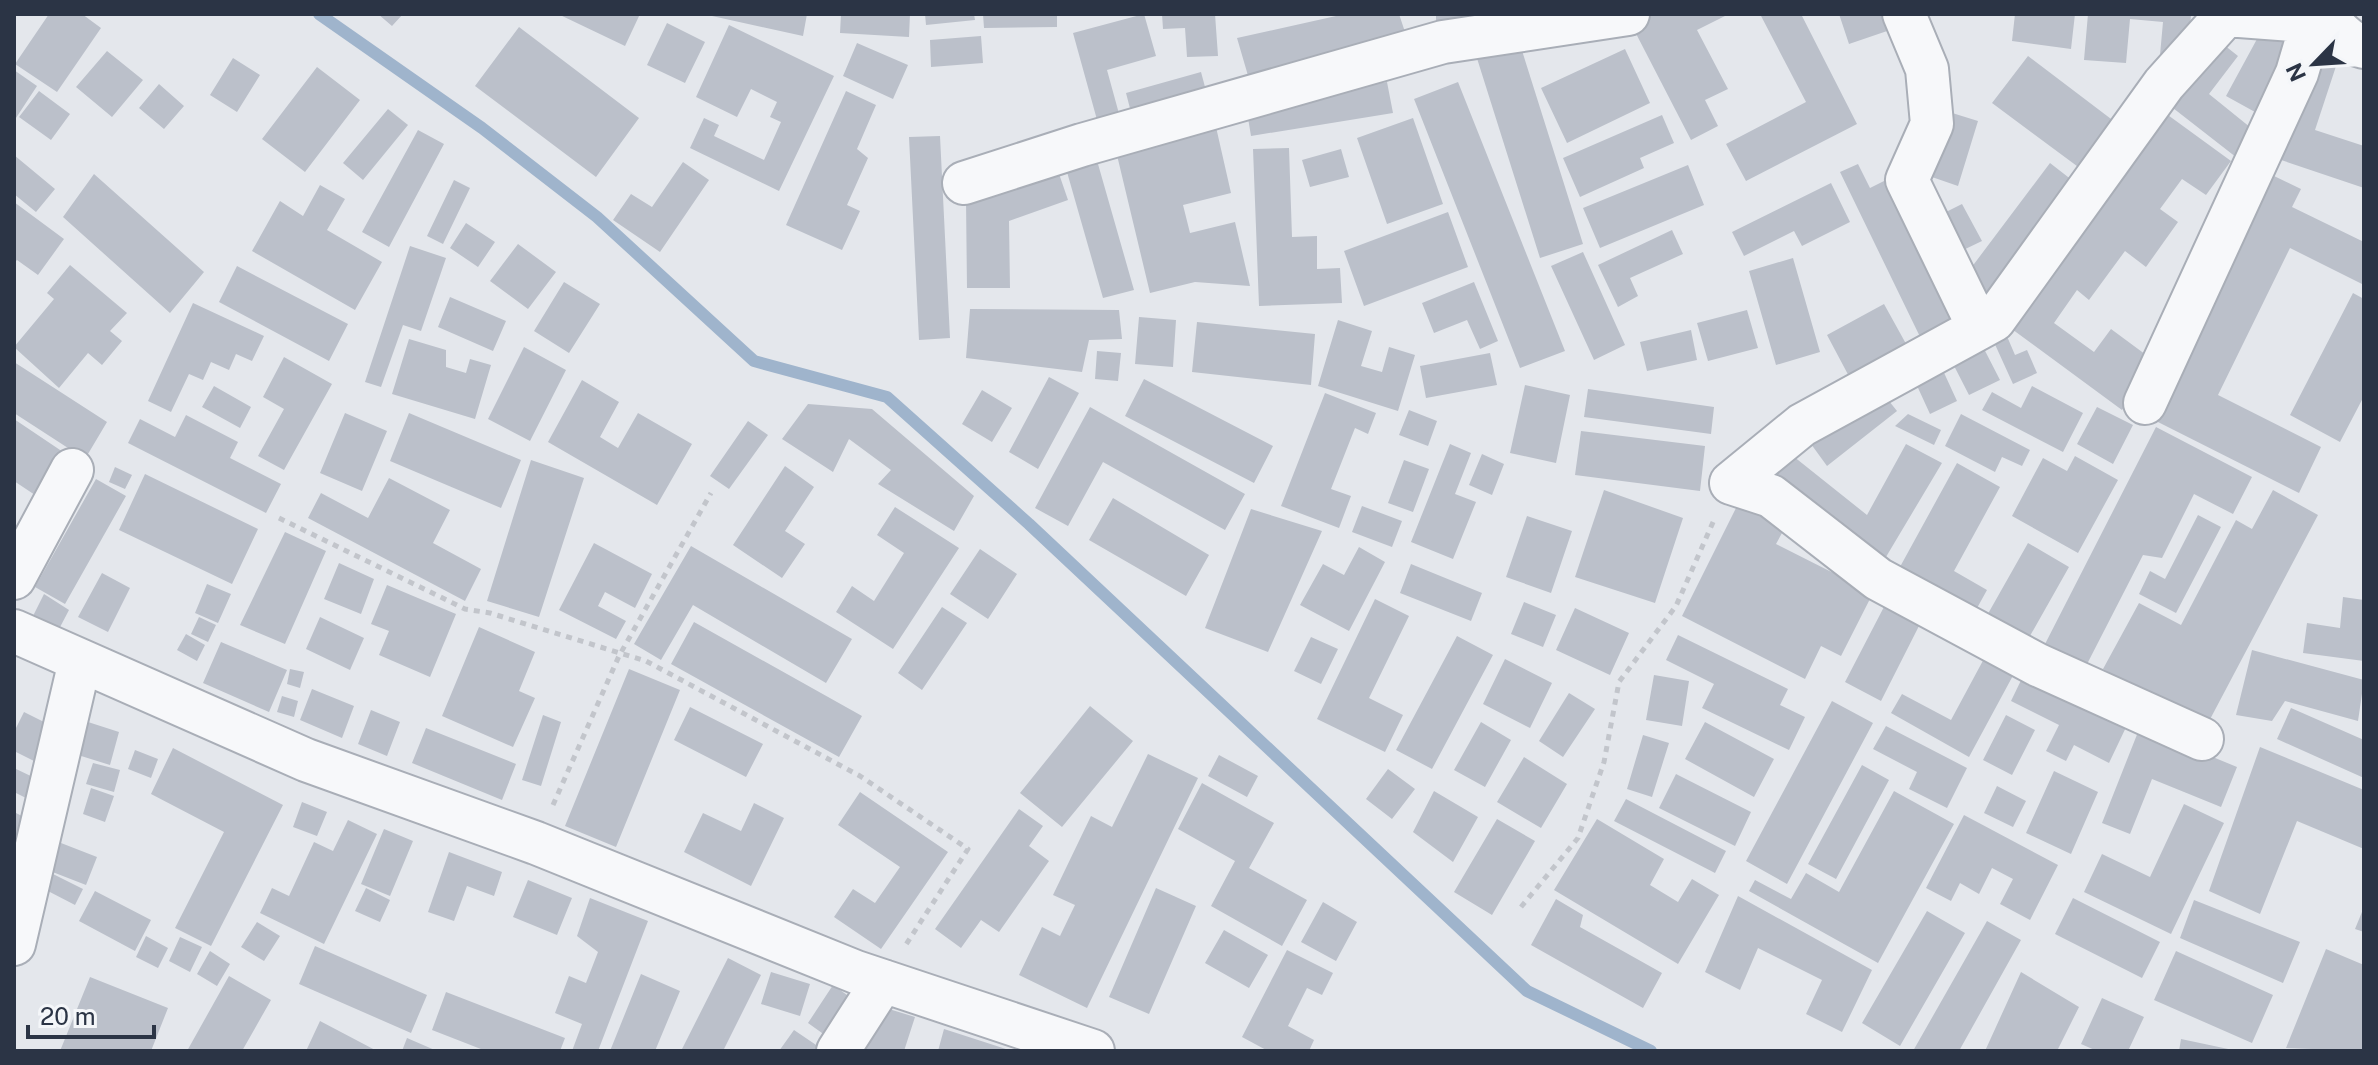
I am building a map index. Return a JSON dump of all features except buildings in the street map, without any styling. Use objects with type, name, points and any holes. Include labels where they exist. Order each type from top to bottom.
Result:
[{"type":"street","points":[[964,183],[1416,32],[1443,42],[1628,14]]},
{"type":"street","points":[[1904,14],[1927,69],[1932,124],[1907,180],[1979,328]]},
{"type":"street","points":[[1731,483],[1802,425],[1994,320],[2164,84],[2226,15],[2334,26]]},
{"type":"street","points":[[2145,403],[2297,73],[2334,26]]},
{"type":"street","points":[[14,578],[72,470]]},
{"type":"street","points":[[1731,483],[1771,496],[1878,579],[2038,665],[2202,739]]},
{"type":"street","points":[[14,631],[306,760],[536,843],[883,981],[1093,1051]]},
{"type":"street","points":[[14,944],[80,661]]},
{"type":"street","points":[[838,1051],[883,981]]},
{"type":"path","points":[[1521,907],[1578,838],[1604,762],[1619,682],[1676,606],[1731,483]]},
{"type":"path","points":[[536,843],[619,656],[711,493]]},
{"type":"path","points":[[279,518],[465,609],[490,613],[619,656],[646,661],[860,776],[968,849],[883,981]]},
{"type":"waterway","points":[[319,14],[482,128],[597,217],[754,361],[887,397],[1029,524],[1527,991],[1651,1051]]}]
